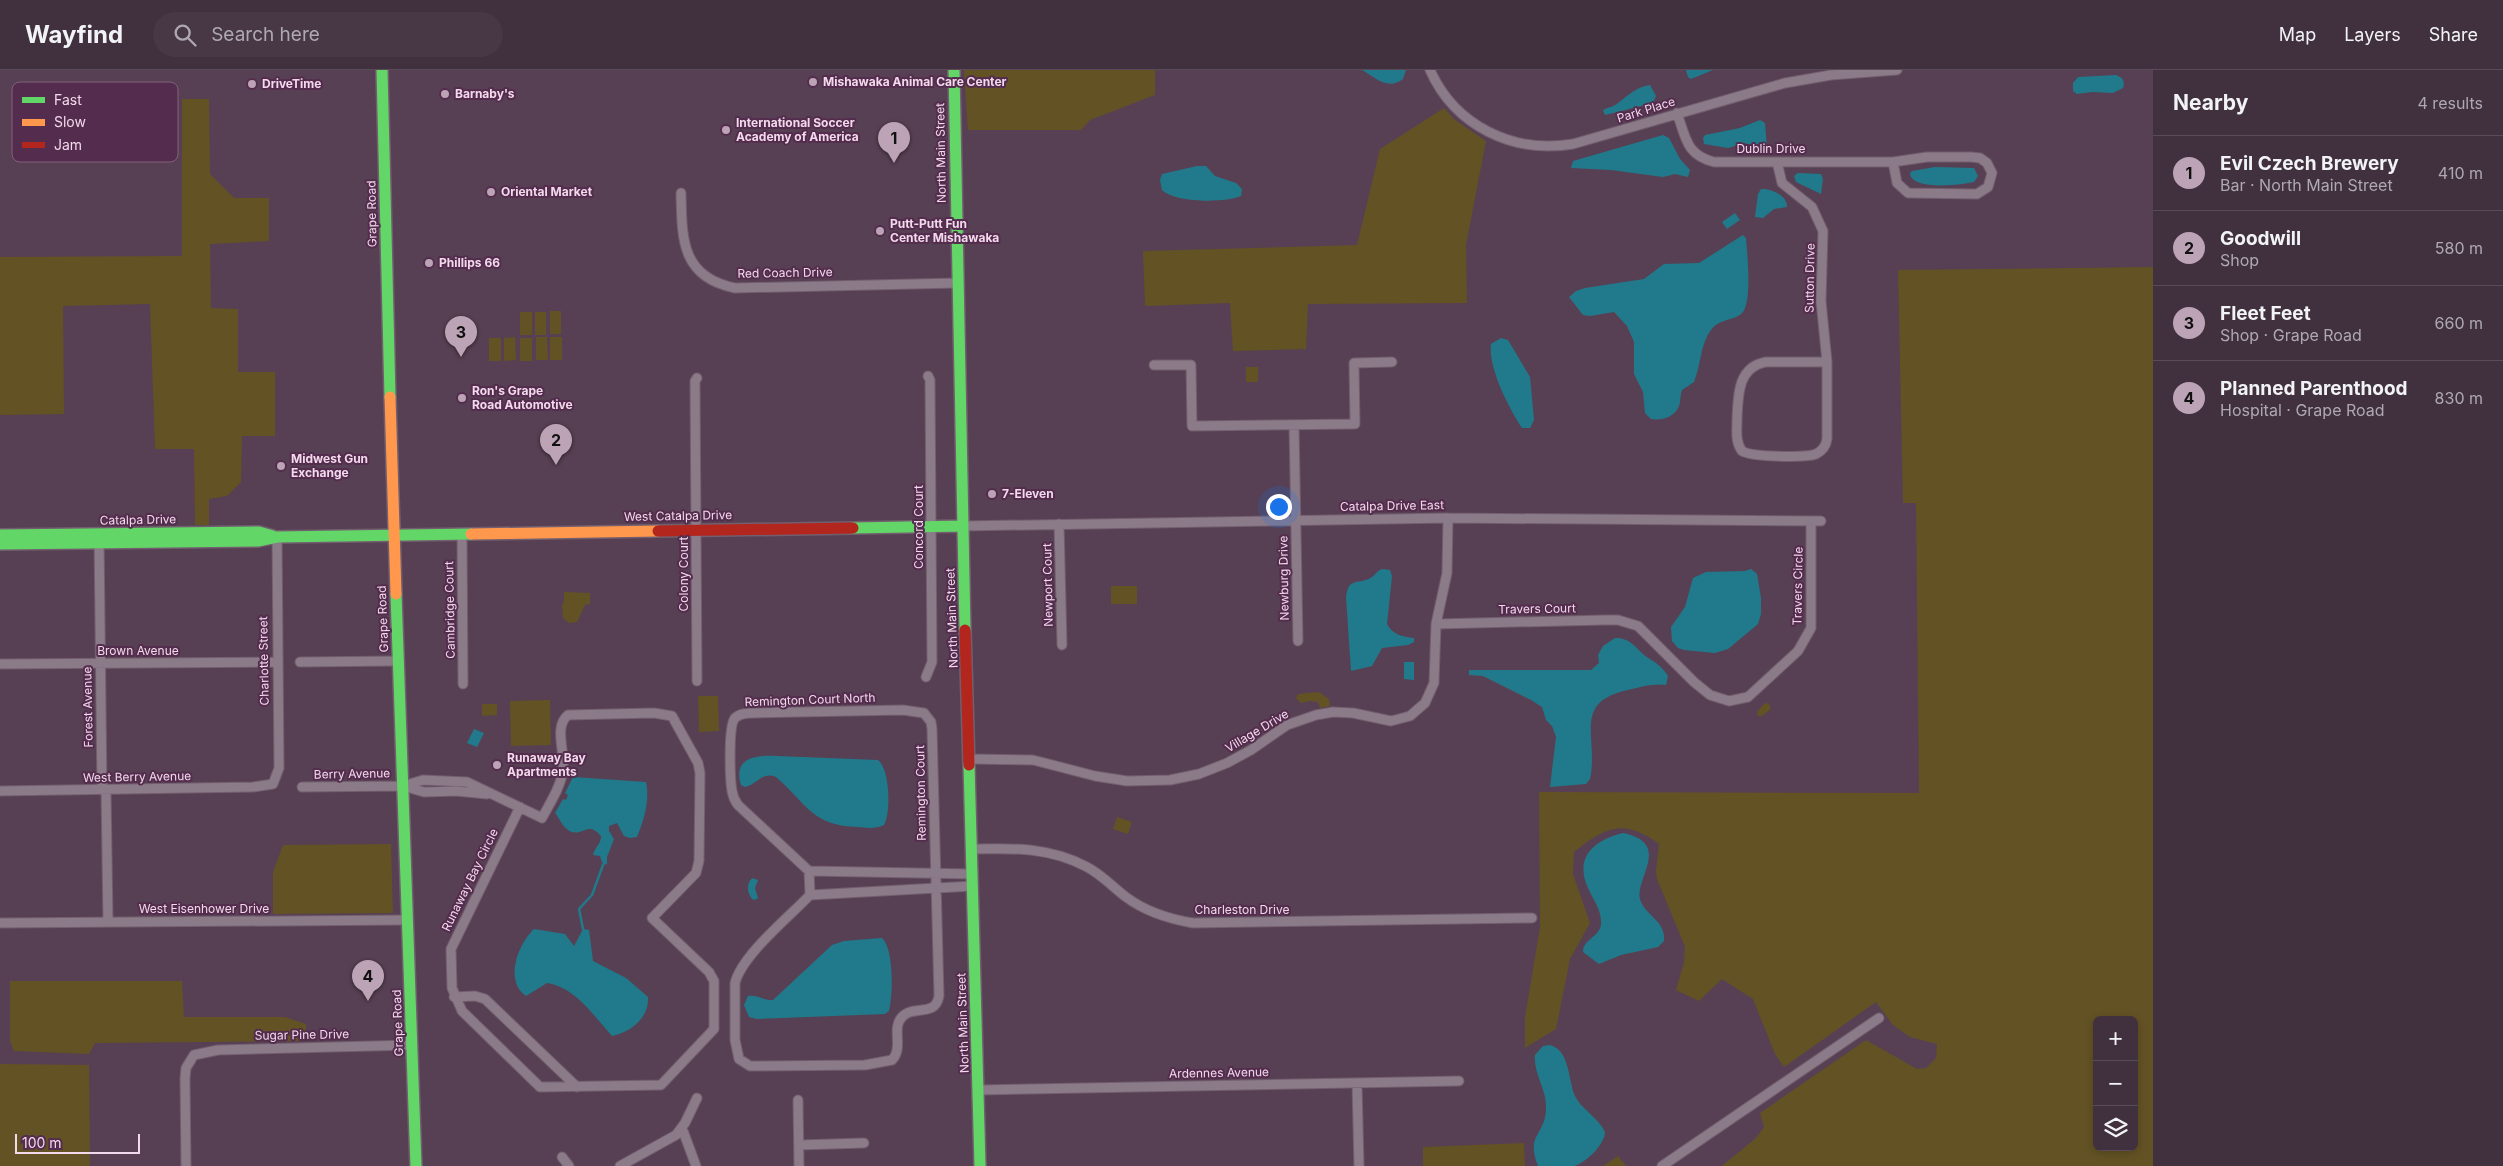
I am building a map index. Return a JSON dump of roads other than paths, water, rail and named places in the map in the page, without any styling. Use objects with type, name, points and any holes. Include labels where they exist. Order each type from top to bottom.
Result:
[{"type":"main road","name":"Grape Road","points":[[382,70],[394,535],[416,1166]]},
{"type":"main road","name":"North Main Street","points":[[954,70],[963,526],[980,1166]]},
{"type":"main road","name":"West Catalpa Drive","points":[[394,535],[963,526]]},
{"type":"main road","name":"Catalpa Drive","points":[[0,535],[258,541],[277,537],[394,535]]},
{"type":"main road","name":"Catalpa Drive","points":[[0,544],[99,538]]},
{"type":"street","name":"Park Place","points":[[1430,70],[1442,94],[1463,116],[1479,128],[1515,142],[1549,146],[1567,145],[1785,83],[1832,75],[1897,70]]},
{"type":"street","name":"Dublin Drive","points":[[1677,113],[1688,145],[1700,158],[1714,162],[1893,162],[1927,157],[1980,158],[1990,168],[1992,180],[1988,186],[1977,194],[1908,193],[1896,183],[1893,162]]},
{"type":"street","name":"Sutton Drive","points":[[1776,162],[1782,183],[1812,207],[1824,231],[1821,301],[1827,362],[1827,442],[1821,450],[1812,455],[1753,455],[1740,448],[1737,436],[1738,391],[1743,378],[1753,366],[1766,362],[1827,362]]},
{"type":"street","name":"Red Coach Drive","points":[[681,193],[682,232],[686,252],[697,268],[722,285],[735,288],[958,283]]},
{"type":"street","points":[[1154,365],[1192,365],[1192,426],[1294,425],[1355,424],[1354,363],[1392,362]]},
{"type":"street","name":"Concord Court","points":[[926,676],[932,662],[930,526],[932,501],[930,380],[928,376]]},
{"type":"street","name":"Colony Court","points":[[697,378],[695,381],[697,680]]},
{"type":"street","name":"Newburg Drive","points":[[1294,425],[1298,641]]},
{"type":"street","name":"Catalpa Drive East","points":[[963,526],[1448,518],[1821,521]]},
{"type":"street","name":"Village Drive","points":[[970,759],[1033,760],[1095,776],[1127,781],[1170,780],[1199,774],[1227,763],[1287,725],[1316,715],[1343,712],[1391,721],[1400,720],[1419,710],[1431,694],[1435,675],[1436,624],[1447,573],[1448,518]]},
{"type":"street","name":"Travers Circle","points":[[1638,626],[1694,682],[1710,695],[1736,701],[1755,693],[1798,651],[1811,628],[1811,521]]},
{"type":"street","name":"Newport Court","points":[[1060,524],[1062,645]]},
{"type":"street","name":"Cambridge Court","points":[[462,535],[463,684]]},
{"type":"street","name":"Charlotte Street","points":[[273,784],[279,768],[276,662],[277,537]]},
{"type":"street","name":"Forest Avenue","points":[[99,538],[100,664],[108,922]]},
{"type":"street","name":"Travers Court","points":[[1436,624],[1618,620],[1638,626]]},
{"type":"street","points":[[300,662],[398,661]]},
{"type":"street","name":"Brown Avenue","points":[[0,664],[276,662]]},
{"type":"street","name":"Remington Court North","points":[[809,871],[738,805],[734,798],[731,781],[731,730],[735,718],[739,715],[754,713],[903,710],[924,713]]},
{"type":"street","name":"Remington Court","points":[[810,895],[746,961],[737,974],[735,983],[736,1045],[743,1063],[750,1066],[865,1065],[892,1060],[899,1048],[898,1022],[901,1018],[909,1012],[930,1009],[938,1001],[932,728],[931,722],[924,713]]},
{"type":"street","points":[[403,786],[424,792],[464,792],[498,796],[542,818],[555,793],[563,770],[561,727],[563,719],[568,715],[665,714],[672,716],[677,724],[698,763],[701,844],[698,868],[652,918],[709,972],[714,981],[714,1029],[661,1085],[577,1087],[540,1087],[462,1011],[454,997],[475,996],[485,999],[577,1087]]},
{"type":"street","name":"West Berry Avenue","points":[[0,791],[253,788],[273,784]]},
{"type":"street","name":"Berry Avenue","points":[[302,787],[403,786]]},
{"type":"street","name":"Runaway Bay Circle","points":[[454,997],[451,950],[520,807]]},
{"type":"street","name":"Charleston Drive","points":[[972,849],[1025,848],[1072,859],[1097,872],[1138,905],[1167,918],[1193,923],[1532,918]]},
{"type":"street","points":[[809,871],[936,875],[973,880],[936,886],[810,895],[809,871]]},
{"type":"street","name":"West Eisenhower Drive","points":[[0,923],[407,920]]},
{"type":"street","points":[[1662,1166],[1879,1018]]},
{"type":"street","name":"Sugar Pine Drive","points":[[186,1166],[185,1078],[186,1068],[194,1055],[218,1050],[412,1045]]},
{"type":"street","name":"Ardennes Avenue","points":[[978,1090],[1459,1081]]},
{"type":"street","points":[[1357,1084],[1360,1166]]},
{"type":"street","points":[[620,1166],[664,1142],[682,1128],[697,1098]]},
{"type":"street","points":[[798,1100],[799,1166]]},
{"type":"street","points":[[682,1128],[696,1166]]},
{"type":"street","points":[[799,1145],[864,1143]]},
{"type":"street","points":[[562,1157],[569,1166]]},
{"type":"water","points":[[1362,70],[1406,70],[1403,79],[1392,84],[1381,82]]},
{"type":"water","points":[[1686,70],[1713,70],[1691,79],[1688,77]]},
{"type":"water","points":[[2116,75],[2122,78],[2124,83],[2123,88],[2113,93],[2092,92],[2077,94],[2073,91],[2073,83],[2078,77]]},
{"type":"water","points":[[1650,85],[1656,96],[1653,103],[1605,115],[1603,110],[1616,104],[1637,89]]},
{"type":"water","points":[[1760,120],[1765,123],[1767,148],[1757,148],[1745,143],[1728,148],[1704,144],[1703,138],[1705,135],[1740,128]]},
{"type":"water","points":[[1663,135],[1669,138],[1680,159],[1690,170],[1688,177],[1675,174],[1663,177],[1611,170],[1571,168],[1573,161]]},
{"type":"water","points":[[1197,166],[1206,166],[1215,176],[1236,183],[1242,189],[1241,196],[1212,201],[1178,197],[1162,190],[1160,180],[1162,174]]},
{"type":"water","points":[[1935,167],[1974,168],[1978,176],[1974,182],[1927,185],[1913,179],[1910,173]]},
{"type":"water","points":[[1798,173],[1821,174],[1823,179],[1821,194],[1796,182],[1794,176]]},
{"type":"water","points":[[1761,189],[1769,190],[1782,196],[1787,203],[1787,207],[1774,209],[1763,218],[1755,217],[1758,194]]},
{"type":"water","points":[[1735,213],[1740,220],[1727,229],[1722,222]]},
{"type":"water","points":[[1743,235],[1746,238],[1748,278],[1745,309],[1741,314],[1714,326],[1711,330],[1705,342],[1694,382],[1682,390],[1677,410],[1667,417],[1651,419],[1645,413],[1643,392],[1634,374],[1634,342],[1627,326],[1614,312],[1590,316],[1583,315],[1569,297],[1576,291],[1585,288],[1644,279],[1664,264],[1699,263]]},
{"type":"water","points":[[1501,338],[1508,340],[1530,377],[1534,420],[1530,428],[1522,428],[1500,388],[1496,376],[1491,354],[1491,344]]},
{"type":"water","points":[[1382,569],[1390,570],[1392,576],[1387,624],[1398,634],[1414,638],[1414,642],[1408,645],[1382,648],[1372,666],[1351,671],[1347,590],[1352,583],[1367,580]]},
{"type":"water","points":[[1751,569],[1757,574],[1761,598],[1761,614],[1758,624],[1728,649],[1715,653],[1678,648],[1672,641],[1671,627],[1685,607],[1693,578],[1706,572],[1745,571]]},
{"type":"water","points":[[1615,638],[1628,641],[1660,666],[1668,676],[1666,685],[1652,685],[1628,690],[1610,696],[1599,703],[1593,713],[1591,724],[1592,764],[1590,779],[1586,784],[1550,787],[1556,737],[1552,726],[1546,720],[1542,707],[1483,676],[1469,675],[1469,670],[1591,670],[1599,663],[1598,655],[1603,646]]},
{"type":"water","points":[[1404,662],[1414,662],[1414,680],[1404,679]]},
{"type":"water","points":[[474,729],[484,733],[477,747],[467,743]]},
{"type":"water","points":[[777,756],[878,760],[885,772],[888,791],[888,811],[884,825],[868,828],[830,823],[811,812],[776,777],[767,776],[745,787],[741,785],[739,776],[743,763],[754,757]]},
{"type":"water","points":[[573,777],[646,782],[646,810],[637,837],[630,838],[624,836],[617,823],[609,826],[609,831],[614,839],[607,857],[607,864],[603,865],[600,856],[593,855],[601,836],[596,831],[592,829],[577,832],[568,830],[555,813],[563,799],[566,800],[568,795],[565,793]]},
{"type":"water","points":[[1623,833],[1638,838],[1646,845],[1649,854],[1648,864],[1639,893],[1644,907],[1662,929],[1664,941],[1658,947],[1621,955],[1599,964],[1583,952],[1586,944],[1598,932],[1601,919],[1599,910],[1584,877],[1583,867],[1585,859],[1595,845]]},
{"type":"water","points":[[752,878],[758,880],[755,888],[758,898],[755,900],[752,899],[748,891]]},
{"type":"water","points":[[534,929],[565,934],[574,946],[583,929],[589,930],[593,961],[626,978],[648,997],[648,1005],[638,1023],[626,1031],[612,1036],[591,1011],[566,990],[547,983],[526,996],[519,989],[516,981],[516,962],[523,944]]},
{"type":"water","points":[[882,938],[889,952],[892,984],[889,1011],[885,1014],[757,1019],[749,1017],[744,1005],[748,996],[773,1000],[832,945],[844,941]]},
{"type":"water","points":[[1550,1045],[1557,1048],[1565,1059],[1578,1101],[1605,1132],[1602,1142],[1594,1152],[1584,1161],[1574,1166],[1538,1166],[1535,1155],[1535,1141],[1545,1117],[1546,1101],[1536,1068],[1535,1055],[1543,1046]]},
{"type":"waterway","points":[[583,929],[579,909],[592,895],[603,865]]},
{"type":"place","name":"Mishawaka Animal Care Center","points":[[813,82]]},
{"type":"place","name":"DriveTime","points":[[252,84]]},
{"type":"place","name":"Barnaby's","points":[[445,94]]},
{"type":"place","name":"International Soccer Academy of America","points":[[726,130]]},
{"type":"place","name":"Evil Czech Brewery","points":[[894,163]]},
{"type":"place","name":"Oriental Market","points":[[491,192]]},
{"type":"place","name":"Putt-Putt Fun Center Mishawaka","points":[[880,231]]},
{"type":"place","name":"Phillips 66","points":[[429,263]]},
{"type":"place","name":"Fleet Feet","points":[[461,357]]},
{"type":"place","name":"Ron's Grape Road Automotive","points":[[462,398]]},
{"type":"place","name":"Goodwill","points":[[556,465]]},
{"type":"place","name":"Midwest Gun Exchange","points":[[281,466]]},
{"type":"place","name":"7-Eleven","points":[[992,494]]},
{"type":"place","name":"Runaway Bay Apartments","points":[[497,765]]},
{"type":"place","name":"Planned Parenthood","points":[[368,1001]]}]
